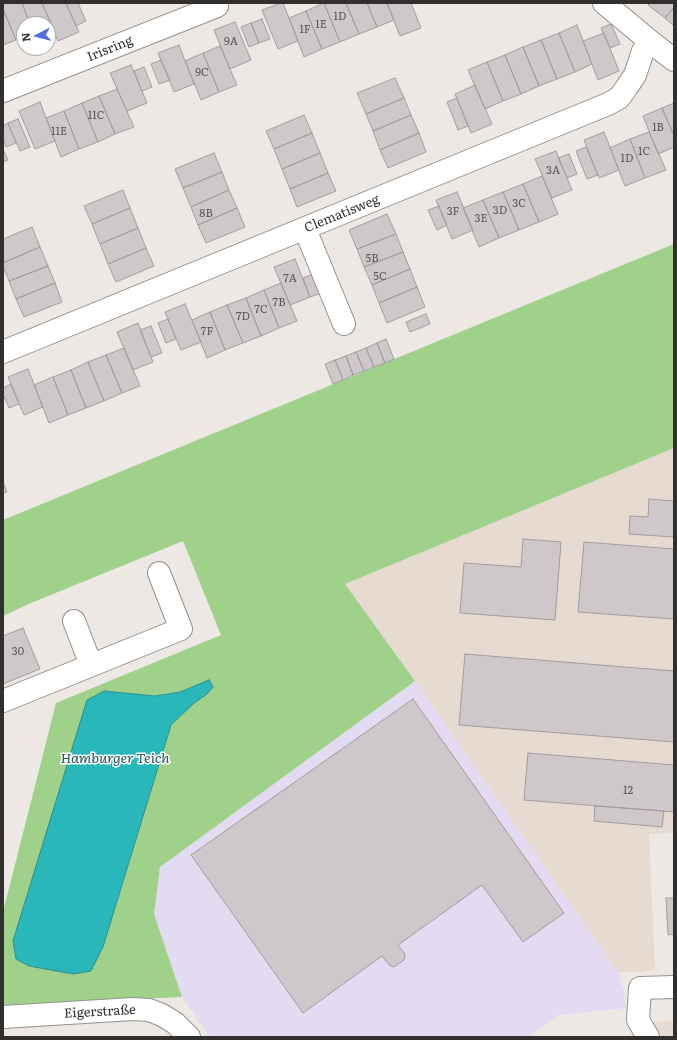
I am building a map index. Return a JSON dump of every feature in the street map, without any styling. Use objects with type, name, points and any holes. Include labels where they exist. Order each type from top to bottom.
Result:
[{"type":"street","points":[[604,3],[674,60]]},
{"type":"street","name":"Irisring","points":[[3,91],[219,4]]},
{"type":"street","name":"Clematisweg","points":[[3,352],[608,104],[619,98],[627,87],[635,75],[643,51],[651,42]]},
{"type":"street","points":[[305,228],[344,324]]},
{"type":"street","points":[[3,701],[181,629],[159,574]]},
{"type":"street","points":[[74,621],[91,665]]},
{"type":"street","points":[[648,1037],[638,1020],[640,988],[674,987]]},
{"type":"street","name":"Eigerstraße","points":[[3,1017],[133,1009],[149,1010],[162,1015],[175,1023],[188,1037]]},
{"type":"shaded area","points":[[674,448],[674,833],[649,834],[655,971],[618,972],[415,681],[345,584]]},
{"type":"shaded area","points":[[415,681],[618,972],[624,992],[626,1008],[559,1015],[528,1037],[210,1037],[182,997],[154,914],[160,867]]},
{"type":"shaded area","points":[[674,1021],[674,1037],[663,1037],[652,1022]]},
{"type":"green space","points":[[674,244],[674,448],[345,584],[415,681],[160,867],[154,914],[182,997],[3,1005],[3,912],[56,703],[221,635],[183,541],[31,603],[3,616],[3,520]],"holes":[[[209,680],[207,694],[193,704],[171,725],[103,947],[91,971],[104,691],[155,696],[180,692]]]},
{"type":"water","name":"Hamburger Teich","points":[[209,680],[213,687],[171,725],[103,947],[91,971],[73,974],[29,966],[16,959],[13,941],[87,700],[104,691],[155,696],[180,692]]},
{"type":"building","points":[[3,3],[22,3],[27,16],[16,16],[16,40],[3,9]]},
{"type":"building","points":[[22,3],[42,3],[48,16],[27,16]]},
{"type":"building","points":[[42,3],[66,3],[79,32],[58,41],[56,36],[56,16],[47,16]]},
{"type":"building","points":[[66,3],[78,3],[86,21],[76,26]]},
{"type":"building","points":[[283,3],[298,41],[278,49],[262,10]]},
{"type":"building","points":[[324,3],[346,3],[359,34],[340,42]]},
{"type":"building","points":[[324,3],[340,42],[322,49],[306,11]]},
{"type":"building","points":[[346,3],[367,3],[377,27],[359,34]]},
{"type":"building","points":[[367,3],[387,3],[394,20],[377,27]]},
{"type":"building","points":[[387,3],[411,3],[421,28],[400,36]]},
{"type":"building","points":[[650,3],[674,3],[674,7],[665,18],[648,5]]},
{"type":"building","points":[[674,7],[674,26],[665,18]]},
{"type":"building","points":[[3,9],[16,40],[3,45]]},
{"type":"building","points":[[306,11],[322,49],[304,57],[289,18]]},
{"type":"building","points":[[262,19],[270,39],[259,43],[251,23]]},
{"type":"building","points":[[235,22],[251,60],[230,69],[214,30]]},
{"type":"building","points":[[251,23],[259,43],[249,47],[241,27]]},
{"type":"building","points":[[611,24],[620,44],[610,48],[601,28]]},
{"type":"building","points":[[577,25],[592,64],[575,72],[559,33]]},
{"type":"building","points":[[559,33],[575,72],[557,79],[541,40]]},
{"type":"building","points":[[604,33],[619,71],[598,80],[583,41]]},
{"type":"building","points":[[541,40],[557,79],[539,86],[523,47]]},
{"type":"building","points":[[179,45],[194,84],[174,92],[158,53]]},
{"type":"building","points":[[220,46],[237,85],[219,92],[203,53]]},
{"type":"building","points":[[523,47],[539,86],[521,94],[505,55]]},
{"type":"building","points":[[203,53],[219,92],[201,100],[185,61]]},
{"type":"building","points":[[505,55],[521,94],[503,101],[487,62]]},
{"type":"building","points":[[161,60],[170,80],[159,84],[151,64]]},
{"type":"building","points":[[487,62],[503,101],[485,109],[468,70]]},
{"type":"building","points":[[131,65],[147,103],[127,111],[110,73]]},
{"type":"building","points":[[144,67],[152,87],[142,91],[134,71]]},
{"type":"building","points":[[395,78],[404,98],[366,114],[357,93]]},
{"type":"building","points":[[475,85],[492,124],[471,133],[455,94]]},
{"type":"building","points":[[117,89],[134,127],[115,134],[99,96]]},
{"type":"building","points":[[99,96],[115,134],[98,142],[82,103]]},
{"type":"building","points":[[404,98],[411,115],[373,131],[366,114]]},
{"type":"building","points":[[457,98],[468,126],[458,130],[447,102]]},
{"type":"building","points":[[40,102],[55,141],[35,149],[19,111]]},
{"type":"building","points":[[82,103],[98,142],[79,149],[64,111]]},
{"type":"building","points":[[674,103],[674,136],[662,108]]},
{"type":"building","points":[[662,108],[674,136],[674,147],[658,154],[643,116]]},
{"type":"building","points":[[64,111],[79,149],[61,157],[46,118]]},
{"type":"building","points":[[304,115],[312,133],[274,149],[266,131]]},
{"type":"building","points":[[411,115],[419,133],[380,150],[373,131]]},
{"type":"building","points":[[18,119],[30,147],[20,151],[8,123]]},
{"type":"building","points":[[8,123],[16,143],[6,147],[3,139],[3,126]]},
{"type":"building","points":[[604,132],[619,170],[599,178],[584,140]]},
{"type":"building","points":[[649,132],[666,170],[645,178],[630,139]]},
{"type":"building","points":[[312,133],[320,153],[282,169],[274,149]]},
{"type":"building","points":[[419,133],[426,152],[388,168],[380,150]]},
{"type":"building","points":[[630,139],[645,178],[625,186],[610,148]]},
{"type":"building","points":[[586,147],[598,175],[587,179],[576,151]]},
{"type":"building","points":[[3,149],[8,160],[3,162]]},
{"type":"building","points":[[556,151],[572,190],[552,198],[535,159]]},
{"type":"building","points":[[214,153],[222,172],[183,188],[175,169]]},
{"type":"building","points":[[320,153],[328,173],[290,189],[282,169]]},
{"type":"building","points":[[569,154],[577,174],[567,178],[558,158]]},
{"type":"building","points":[[222,172],[229,190],[191,207],[183,188]]},
{"type":"building","points":[[328,173],[336,191],[297,207],[290,189]]},
{"type":"building","points":[[542,176],[558,214],[539,222],[523,184]]},
{"type":"building","points":[[523,184],[539,222],[519,230],[503,192]]},
{"type":"building","points":[[123,190],[130,208],[92,224],[84,206]]},
{"type":"building","points":[[229,190],[237,208],[198,225],[191,207]]},
{"type":"building","points":[[457,192],[473,230],[452,239],[436,200]]},
{"type":"building","points":[[503,192],[519,230],[499,238],[483,200]]},
{"type":"building","points":[[483,200],[499,238],[479,247],[463,208]]},
{"type":"building","points":[[439,206],[447,225],[437,230],[428,210]]},
{"type":"building","points":[[130,208],[138,228],[100,244],[92,224]]},
{"type":"building","points":[[237,208],[245,227],[206,243],[198,225]]},
{"type":"building","points":[[387,214],[396,234],[357,249],[349,230]]},
{"type":"building","points":[[32,227],[40,247],[3,263],[3,239]]},
{"type":"building","points":[[138,228],[146,248],[108,264],[100,244]]},
{"type":"building","points":[[396,234],[403,252],[364,267],[357,249]]},
{"type":"building","points":[[40,247],[48,266],[9,281],[3,263]]},
{"type":"building","points":[[146,248],[154,266],[116,282],[108,264]]},
{"type":"building","points":[[403,252],[410,269],[372,285],[364,267]]},
{"type":"building","points":[[295,259],[310,297],[290,305],[274,267]]},
{"type":"building","points":[[48,266],[55,283],[16,299],[9,281]]},
{"type":"building","points":[[410,269],[417,287],[379,303],[372,285]]},
{"type":"building","points":[[313,274],[321,293],[310,297],[303,278]]},
{"type":"building","points":[[55,283],[62,302],[24,317],[16,299]]},
{"type":"building","points":[[281,283],[297,321],[279,328],[264,290]]},
{"type":"building","points":[[417,287],[425,307],[387,323],[379,303]]},
{"type":"building","points":[[264,290],[279,328],[261,336],[246,298]]},
{"type":"building","points":[[246,298],[261,336],[243,343],[227,305]]},
{"type":"building","points":[[185,304],[201,342],[181,350],[165,312]]},
{"type":"building","points":[[227,305],[243,343],[225,350],[210,312]]},
{"type":"building","points":[[210,312],[225,350],[207,358],[192,320]]},
{"type":"building","points":[[426,314],[430,324],[410,332],[406,322]]},
{"type":"building","points":[[168,319],[176,339],[166,343],[158,323]]},
{"type":"building","points":[[138,323],[153,362],[133,370],[117,332]]},
{"type":"building","points":[[151,326],[162,353],[151,357],[140,330]]},
{"type":"building","points":[[386,339],[394,359],[385,363],[377,343]]},
{"type":"building","points":[[377,343],[385,363],[374,367],[366,348]]},
{"type":"building","points":[[124,348],[140,386],[122,393],[106,355]]},
{"type":"building","points":[[366,348],[374,367],[364,371],[356,352]]},
{"type":"building","points":[[356,352],[364,371],[353,375],[346,356]]},
{"type":"building","points":[[106,355],[122,393],[104,401],[88,362]]},
{"type":"building","points":[[346,356],[353,375],[343,380],[335,360]]},
{"type":"building","points":[[335,360],[343,380],[333,384],[325,364]]},
{"type":"building","points":[[88,362],[104,401],[86,408],[71,370]]},
{"type":"building","points":[[28,369],[43,407],[24,415],[8,377]]},
{"type":"building","points":[[71,370],[86,408],[68,415],[53,377]]},
{"type":"building","points":[[53,377],[68,415],[49,423],[34,385]]},
{"type":"building","points":[[11,384],[19,404],[9,408],[3,394],[3,388]]},
{"type":"building","points":[[3,482],[7,492],[3,493]]},
{"type":"building","points":[[649,499],[674,501],[674,537],[629,534],[630,516],[648,517]]},
{"type":"building","points":[[523,539],[561,542],[555,620],[460,613],[464,563],[521,567]]},
{"type":"building","points":[[584,542],[674,549],[674,619],[578,612]]},
{"type":"building","points":[[23,628],[40,669],[3,684],[3,636]]},
{"type":"building","points":[[465,654],[674,671],[674,742],[459,725]]},
{"type":"building","points":[[413,699],[564,913],[523,942],[482,885],[398,945],[405,954],[404,960],[394,967],[389,965],[382,956],[303,1013],[191,855]]},
{"type":"building","points":[[528,753],[674,765],[674,812],[524,800]]},
{"type":"building","points":[[595,806],[664,811],[662,827],[594,821]]},
{"type":"building","points":[[666,898],[674,898],[674,934],[668,935]]}]
